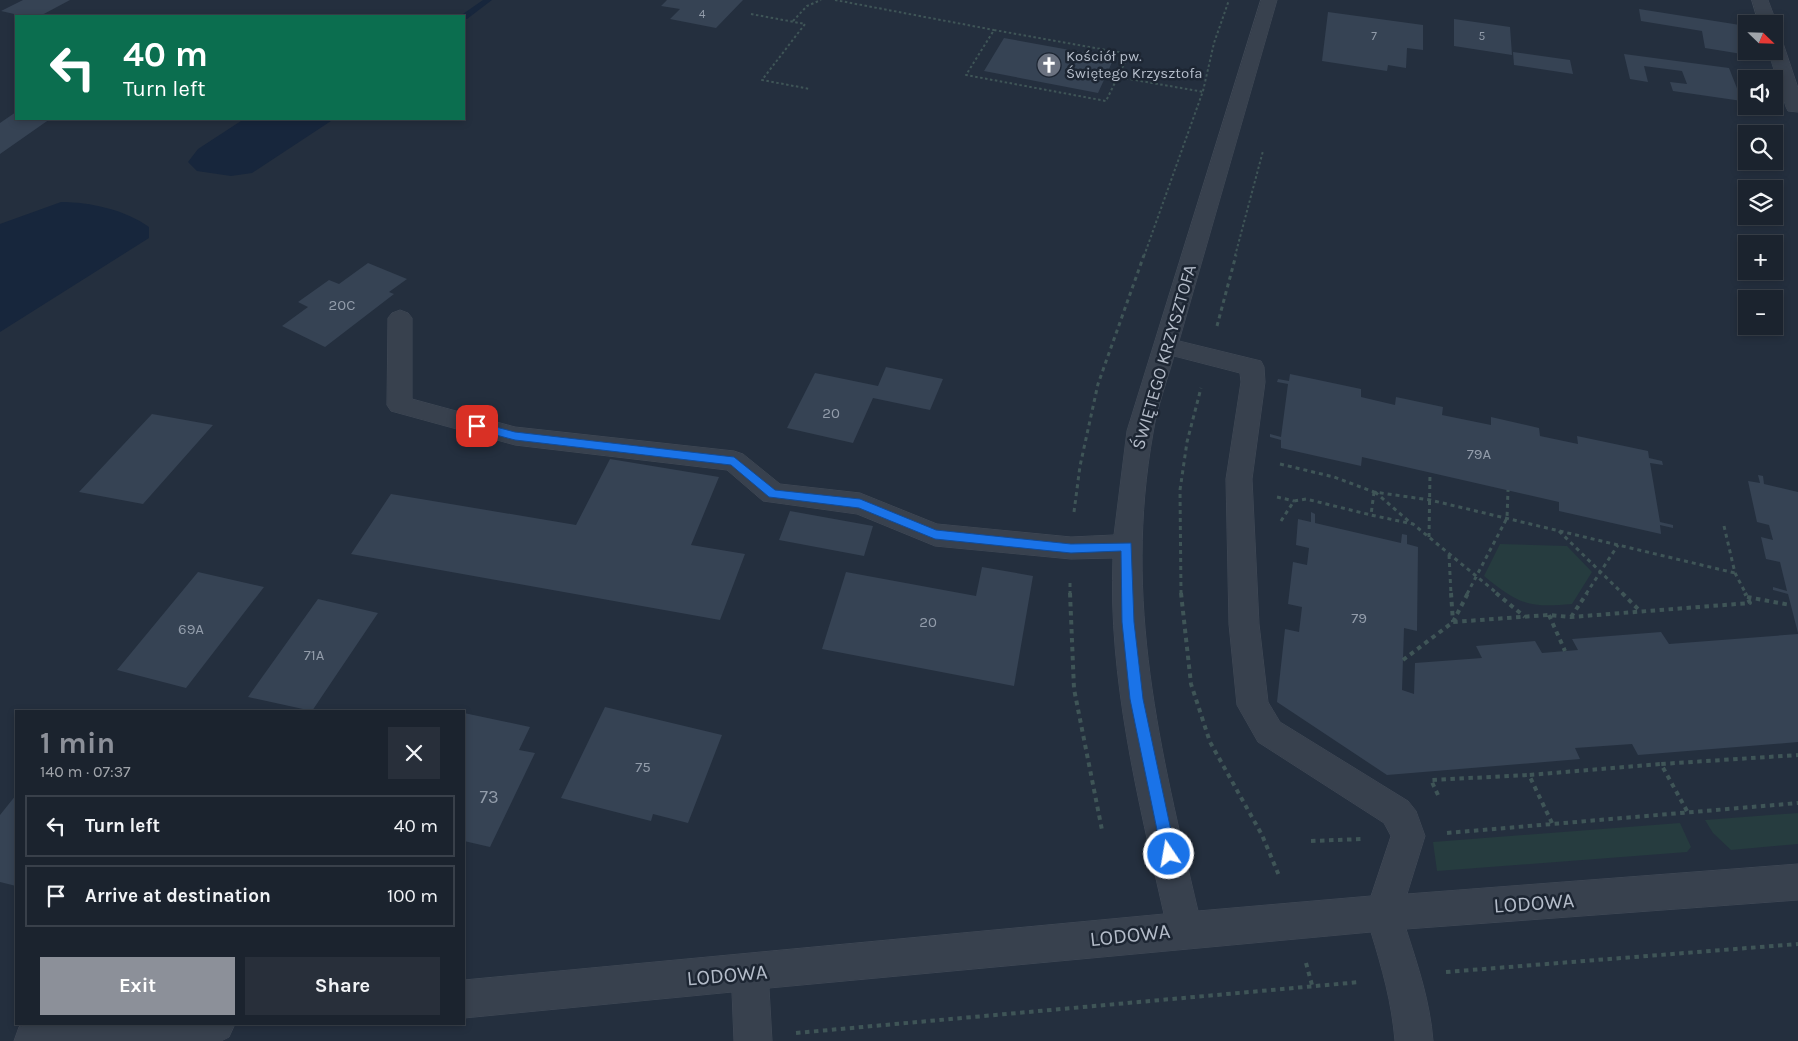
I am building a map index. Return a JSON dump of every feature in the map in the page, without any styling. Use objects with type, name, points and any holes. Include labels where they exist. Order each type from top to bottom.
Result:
[{"type":"street","name":"ŚWIĘTEGO KRZYSZTOFA","points":[[1185,930],[1137,699],[1128,622],[1127,546],[1130,492],[1140,431],[1269,0]]},
{"type":"street","points":[[1760,0],[1765,15]]},
{"type":"street","points":[[1780,60],[1795,107]]},
{"type":"street","points":[[400,318],[400,405],[515,436],[734,461],[773,494],[860,504],[935,535],[1071,548],[1127,546]]},
{"type":"street","points":[[1165,346],[1252,367],[1253,382],[1238,479],[1244,624],[1253,705],[1269,732],[1396,812],[1404,823],[1408,836],[1383,914],[1403,976],[1412,1016],[1414,1041]]},
{"type":"street","name":"LODOWA","points":[[465,999],[1293,920],[1798,882]]},
{"type":"street","points":[[750,973],[753,1039]]},
{"type":"street","points":[[33,1041],[205,1025]]},
{"type":"path","points":[[793,22],[807,6],[821,0]]},
{"type":"path","points":[[835,0],[1129,54],[1106,101],[966,75],[994,30]]},
{"type":"path","points":[[751,14],[806,24],[762,80],[810,89]]},
{"type":"path","points":[[1106,75],[1194,90]]},
{"type":"path","points":[[1271,461],[1334,477],[1374,492],[1399,494],[1430,500],[1735,573]]},
{"type":"path","points":[[1429,537],[1430,472]]},
{"type":"path","points":[[1404,660],[1453,622],[1507,518],[1508,490]]},
{"type":"path","points":[[1371,515],[1374,492]]},
{"type":"path","points":[[1374,492],[1476,578],[1526,617]]},
{"type":"path","points":[[1281,498],[1294,501],[1306,499],[1413,524]]},
{"type":"path","points":[[1280,522],[1294,501]]},
{"type":"path","points":[[1453,622],[1548,615],[1571,617],[1750,603],[1735,573],[1724,526]]},
{"type":"path","points":[[1559,531],[1640,611]]},
{"type":"path","points":[[1571,617],[1618,545]]},
{"type":"path","points":[[1449,555],[1453,622]]},
{"type":"path","points":[[1746,597],[1790,606]]},
{"type":"path","points":[[1548,615],[1566,651]]},
{"type":"path","points":[[1422,781],[1798,755]]},
{"type":"path","points":[[1661,764],[1687,811]]},
{"type":"path","points":[[1529,775],[1552,823]]},
{"type":"path","points":[[1431,780],[1438,798]]},
{"type":"path","points":[[1311,841],[1408,836],[1798,803]]},
{"type":"path","points":[[1450,824],[1453,832]]},
{"type":"path","points":[[753,1039],[1312,985],[1382,981],[1403,976],[1798,944]]},
{"type":"path","points":[[1303,954],[1312,985]]},
{"type":"green space","points":[[1500,544],[1567,546],[1592,572],[1572,604],[1544,605],[1524,602],[1506,593],[1484,576]]},
{"type":"green space","points":[[1798,813],[1798,844],[1731,850],[1713,833],[1705,820]]},
{"type":"green space","points":[[1680,823],[1691,847],[1687,852],[1437,871],[1433,842]]},
{"type":"water","points":[[242,120],[332,120],[252,173],[231,176],[197,171],[188,162],[198,149]]},
{"type":"water","points":[[61,202],[96,205],[130,216],[149,227],[149,238],[0,332],[0,224]]},
{"type":"building","points":[[23,0],[70,0],[42,15],[19,15],[1,11]]},
{"type":"building","points":[[667,0],[743,0],[716,28],[670,19],[680,9],[661,6]]},
{"type":"building","points":[[1639,9],[1738,25],[1738,53],[1705,48],[1702,31],[1641,21]]},
{"type":"building","points":[[1328,12],[1423,25],[1423,50],[1407,48],[1406,68],[1388,65],[1387,71],[1322,61]]},
{"type":"building","points":[[1454,19],[1510,27],[1512,55],[1454,46]]},
{"type":"building","name":"Kościół pw. Świętego Krzysztofa","points":[[1004,38],[1114,58],[1098,93],[984,71]]},
{"type":"building","points":[[1513,52],[1570,60],[1573,74],[1514,65]]},
{"type":"building","points":[[1624,54],[1729,68],[1738,91],[1738,100],[1673,91],[1670,82],[1687,84],[1682,71],[1644,66],[1648,82],[1630,79]]},
{"type":"building","points":[[15,113],[15,120],[49,120],[0,154],[0,123]]},
{"type":"building","points":[[368,263],[407,279],[389,292],[394,294],[325,347],[282,326],[308,307],[298,302],[329,280],[339,284]]},
{"type":"building","points":[[886,367],[943,379],[930,410],[873,398],[853,443],[787,428],[815,373],[878,386]]},
{"type":"building","points":[[1290,374],[1361,389],[1361,397],[1395,405],[1396,397],[1443,407],[1442,415],[1491,425],[1491,417],[1539,428],[1540,436],[1578,444],[1577,436],[1648,451],[1649,458],[1662,461],[1663,465],[1650,463],[1660,522],[1673,525],[1673,528],[1660,525],[1661,534],[1559,511],[1559,502],[1362,457],[1361,466],[1281,448],[1281,440],[1270,437],[1270,434],[1281,437],[1288,384],[1277,382],[1278,379],[1289,381]]},
{"type":"building","points":[[152,414],[213,425],[143,504],[79,492]]},
{"type":"building","points":[[610,459],[719,477],[691,545],[745,554],[720,620],[351,554],[391,494],[576,525]]},
{"type":"building","points":[[1758,475],[1763,476],[1764,484],[1798,492],[1798,633],[1788,594],[1773,590],[1773,587],[1787,591],[1780,562],[1766,559],[1761,537],[1773,540],[1769,525],[1757,522],[1748,481],[1760,483]]},
{"type":"building","points":[[790,511],[873,526],[864,556],[779,540]]},
{"type":"building","points":[[1311,512],[1315,514],[1315,523],[1401,543],[1402,534],[1407,535],[1407,544],[1418,547],[1417,631],[1404,628],[1402,690],[1414,694],[1415,663],[1482,658],[1476,646],[1535,641],[1542,653],[1578,650],[1572,639],[1661,632],[1669,644],[1798,634],[1798,742],[1638,755],[1632,744],[1575,748],[1580,759],[1387,775],[1277,702],[1285,629],[1299,632],[1302,607],[1288,604],[1293,562],[1307,565],[1309,548],[1296,545],[1298,519],[1311,522]]},
{"type":"building","points":[[982,567],[1033,576],[1014,686],[822,649],[846,572],[976,596]]},
{"type":"building","points":[[198,572],[264,587],[186,688],[117,670]]},
{"type":"building","points":[[318,599],[378,613],[313,710],[248,697]]},
{"type":"building","points":[[605,707],[722,735],[688,823],[653,814],[651,821],[561,798]]},
{"type":"building","points":[[465,713],[530,727],[519,750],[535,753],[490,847],[465,841]]},
{"type":"building","points":[[15,796],[15,886],[0,882],[0,815]]},
{"type":"waterway","points":[[465,16],[488,0]]},
{"type":"place","name":"Kościół pw. Świętego Krzysztofa","points":[[1049,65]]},
{"type":"route","points":[[477,426],[515,436],[734,461],[773,494],[860,504],[935,535],[1071,548],[1127,546],[1128,622],[1137,699],[1169,854]]}]
